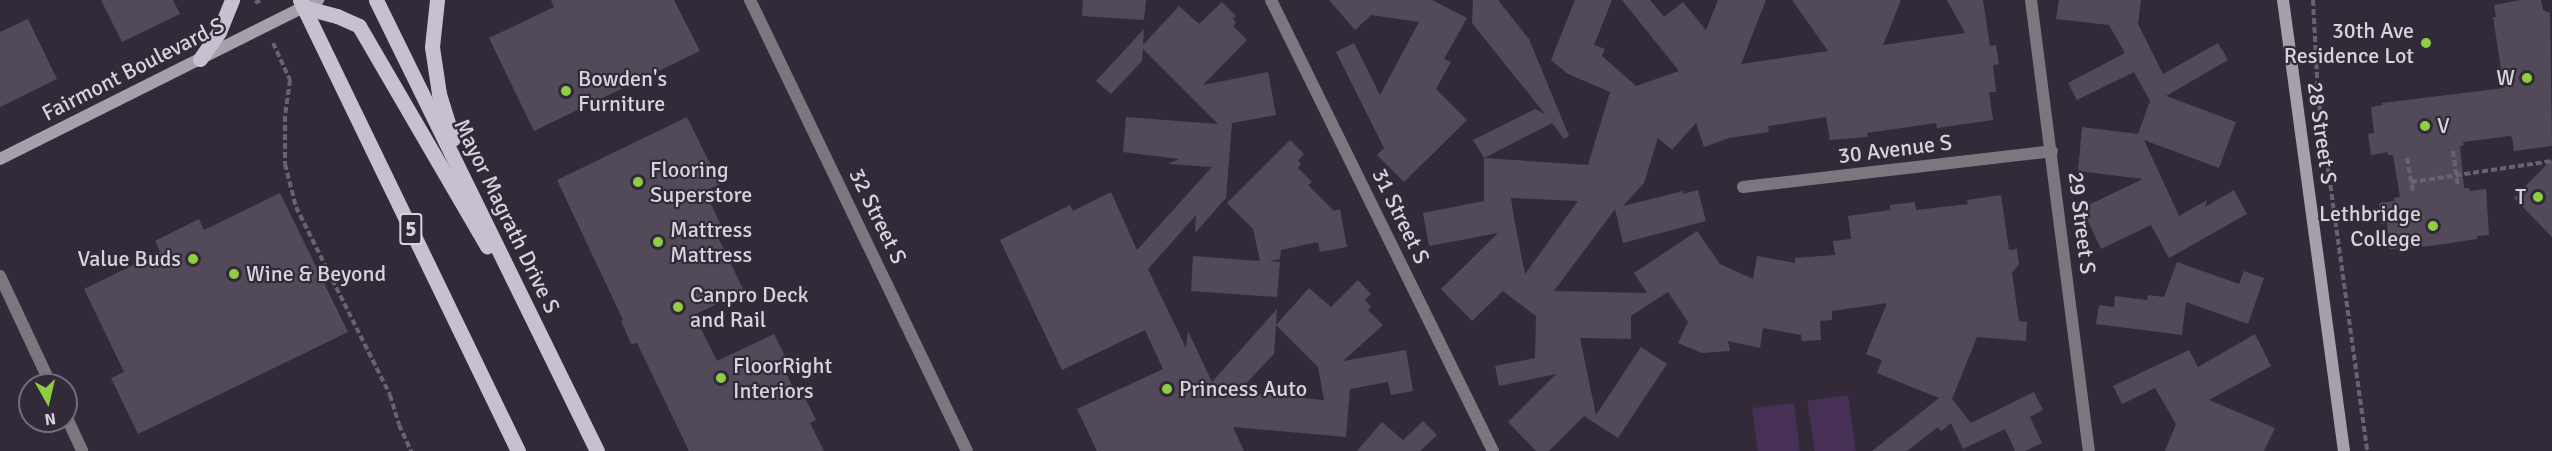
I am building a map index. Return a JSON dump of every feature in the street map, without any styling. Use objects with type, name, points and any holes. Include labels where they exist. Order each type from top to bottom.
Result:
[{"type":"main road","name":"Mayor Magrath Drive S","points":[[376,0],[597,451]]},
{"type":"main road","points":[[437,0],[432,47],[439,94],[467,185]]},
{"type":"main road","points":[[200,59],[240,1]]},
{"type":"main road","points":[[301,4],[359,26],[550,355]]},
{"type":"main road","name":"5","points":[[301,4],[518,451]]},
{"type":"street","name":"Fairmont Boulevard S","points":[[0,159],[265,26],[301,4],[318,0]]},
{"type":"street","name":"32 Street S","points":[[750,0],[967,451]]},
{"type":"street","name":"31 Street S","points":[[1272,0],[1493,451]]},
{"type":"street","name":"29 Street S","points":[[2031,0],[2089,451]]},
{"type":"street","name":"28 Street S","points":[[2283,0],[2344,451]]},
{"type":"street","name":"30 Avenue S","points":[[1743,187],[2052,152]]},
{"type":"street","points":[[0,276],[45,373]]},
{"type":"street","points":[[74,433],[82,451]]},
{"type":"path","points":[[240,1],[255,3],[261,0]]},
{"type":"path","points":[[2313,0],[2318,96],[2367,451]]},
{"type":"path","points":[[255,3],[290,80],[285,116],[285,164],[296,207],[390,395],[399,425],[411,451]]},
{"type":"path","points":[[2453,151],[2458,185]]},
{"type":"path","points":[[2407,158],[2413,191]]},
{"type":"path","points":[[2411,182],[2552,161]]},
{"type":"shaded area","points":[[1848,395],[1856,451],[1814,451],[1807,401]]},
{"type":"shaded area","points":[[1794,403],[1800,451],[1758,451],[1752,408]]},
{"type":"building","points":[[101,0],[173,0],[180,14],[122,42]]},
{"type":"building","name":"Bowden's Furniture","points":[[551,0],[674,0],[700,51],[534,131],[489,38],[554,7]]},
{"type":"building","points":[[1083,0],[1146,0],[1144,20],[1082,16]]},
{"type":"building","points":[[1329,0],[1432,0],[1467,18],[1444,59],[1451,62],[1436,89],[1467,120],[1404,182],[1377,155],[1384,148],[1336,52],[1354,43],[1380,95],[1419,22],[1371,15],[1355,30]]},
{"type":"building","points":[[1473,0],[1498,0],[1529,39],[1569,136],[1564,139],[1552,123],[1484,158],[1473,140],[1535,109],[1545,114],[1472,23]]},
{"type":"building","points":[[1575,0],[1612,0],[1594,45],[1605,49],[1602,56],[1636,86],[1679,71],[1622,0],[1650,0],[1664,17],[1683,2],[1706,30],[1718,0],[1766,0],[1741,64],[1828,51],[1792,0],[1901,0],[1883,45],[1965,33],[1947,0],[1983,0],[1990,46],[1996,45],[1999,64],[1993,65],[1996,92],[1989,92],[1993,120],[1937,128],[1936,123],[1867,133],[1868,137],[1830,140],[1826,117],[1768,126],[1769,132],[1729,138],[1704,147],[1696,123],[1672,150],[1658,138],[1644,183],[1623,206],[1683,191],[1683,194],[1698,190],[1706,221],[1623,243],[1615,209],[1554,291],[1647,293],[1634,273],[1697,231],[1720,264],[1753,279],[1757,256],[1795,263],[1795,258],[1835,255],[1833,241],[1851,239],[1848,216],[1890,210],[1890,205],[1915,202],[1916,210],[1968,204],[1967,200],[2001,195],[2009,250],[2017,249],[2019,264],[2012,273],[2019,321],[2027,322],[2026,341],[1977,337],[1952,399],[1971,423],[2034,392],[2043,410],[2030,417],[2042,443],[2025,451],[2015,451],[2005,429],[1963,449],[1951,423],[1941,431],[1938,427],[1907,451],[1872,451],[1939,398],[1877,373],[1882,360],[1866,354],[1887,303],[1832,311],[1832,320],[1820,321],[1821,340],[1802,341],[1801,335],[1763,328],[1760,348],[1728,341],[1730,351],[1702,353],[1678,343],[1688,322],[1668,292],[1631,316],[1631,339],[1580,338],[1596,415],[1641,347],[1667,364],[1618,438],[1584,416],[1549,451],[1536,451],[1508,422],[1556,374],[1499,386],[1495,366],[1535,358],[1536,316],[1503,291],[1472,321],[1441,289],[1498,233],[1429,246],[1423,213],[1484,201],[1484,158],[1588,165],[1610,92],[1568,74],[1551,60]],"holes":[[[1511,198],[1578,201],[1525,274]]]},
{"type":"building","points":[[2059,0],[2141,0],[2138,24],[2163,74],[2218,43],[2228,60],[2166,96],[2236,122],[2219,168],[2144,140],[2179,216],[2207,200],[2205,207],[2234,190],[2247,214],[2169,258],[2151,225],[2101,249],[2082,208],[2143,179],[2078,171],[2082,127],[2138,134],[2150,101],[2134,72],[2077,100],[2068,83],[2125,53],[2109,25],[2056,19]]},
{"type":"building","points":[[2520,0],[2541,0],[2543,10],[2550,13],[2552,146],[2514,151],[2510,136],[2463,142],[2464,145],[2460,146],[2464,188],[2469,188],[2470,191],[2486,189],[2489,235],[2430,246],[2390,249],[2387,223],[2381,224],[2379,203],[2395,201],[2394,198],[2400,197],[2393,155],[2388,155],[2388,152],[2371,155],[2368,134],[2374,133],[2371,107],[2383,105],[2382,103],[2504,88],[2493,17],[2496,17],[2494,5]]},
{"type":"building","points":[[1222,2],[1236,16],[1233,19],[1236,23],[1233,26],[1247,40],[1203,85],[1268,72],[1276,115],[1232,123],[1226,198],[1195,233],[1196,215],[1148,269],[1186,348],[1188,331],[1212,382],[1277,309],[1274,354],[1238,392],[1324,400],[1318,367],[1276,325],[1309,288],[1331,307],[1358,280],[1371,294],[1365,300],[1371,307],[1368,310],[1383,325],[1343,361],[1406,350],[1413,391],[1391,395],[1388,382],[1350,389],[1346,437],[1233,427],[1244,451],[1097,451],[1077,409],[1163,369],[1145,330],[1062,370],[1000,240],[1070,205],[1073,211],[1111,192],[1137,250],[1212,167],[1168,164],[1179,159],[1123,152],[1126,117],[1218,124],[1143,49],[1142,61],[1111,94],[1096,81],[1144,29],[1143,45],[1179,6],[1199,24]]},
{"type":"building","points":[[28,19],[57,79],[0,107],[0,32]]},
{"type":"building","points":[[687,117],[720,184],[705,191],[725,234],[718,237],[743,289],[738,294],[694,315],[717,361],[774,334],[786,358],[780,361],[799,399],[804,396],[816,420],[810,423],[824,451],[689,451],[637,343],[631,344],[621,321],[623,320],[557,180]]},
{"type":"building","points":[[1290,140],[1304,154],[1298,161],[1301,164],[1298,168],[1312,182],[1308,185],[1334,211],[1340,209],[1347,247],[1320,252],[1318,242],[1281,250],[1280,259],[1269,261],[1280,262],[1277,297],[1191,291],[1193,256],[1260,261],[1253,229],[1227,203]]},
{"type":"building","name":"T","points":[[2552,159],[2552,237],[2514,198]]},
{"type":"building","points":[[280,193],[348,332],[138,434],[111,378],[124,372],[84,289],[160,252],[155,241],[199,219],[204,230]]},
{"type":"building","points":[[2177,262],[2239,284],[2244,271],[2264,278],[2248,324],[2186,302],[2182,335],[2096,324],[2099,305],[2114,307],[2115,296],[2147,300],[2148,295],[2164,297]]},
{"type":"building","points":[[2255,334],[2271,366],[2209,400],[2275,428],[2264,451],[2165,451],[2176,424],[2155,388],[2122,404],[2113,386],[2189,350],[2198,367]]},
{"type":"building","points":[[1423,421],[1437,435],[1420,451],[1357,451],[1382,422],[1403,440]]},
{"type":"place","name":"30th Ave Residence Lot","points":[[2426,43]]},
{"type":"place","name":"W","points":[[2527,78]]},
{"type":"place","name":"Bowden's Furniture","points":[[566,91]]},
{"type":"place","name":"V","points":[[2425,126]]},
{"type":"place","name":"Flooring Superstore","points":[[638,182]]},
{"type":"place","name":"T","points":[[2538,197]]},
{"type":"place","name":"Lethbridge College","points":[[2433,226]]},
{"type":"place","name":"Mattress Mattress","points":[[658,242]]},
{"type":"place","name":"Value Buds","points":[[193,259]]},
{"type":"place","name":"Wine & Beyond","points":[[234,274]]},
{"type":"place","name":"Canpro Deck and Rail","points":[[678,307]]},
{"type":"place","name":"FloorRight Interiors","points":[[721,378]]},
{"type":"place","name":"Princess Auto","points":[[1167,389]]}]
